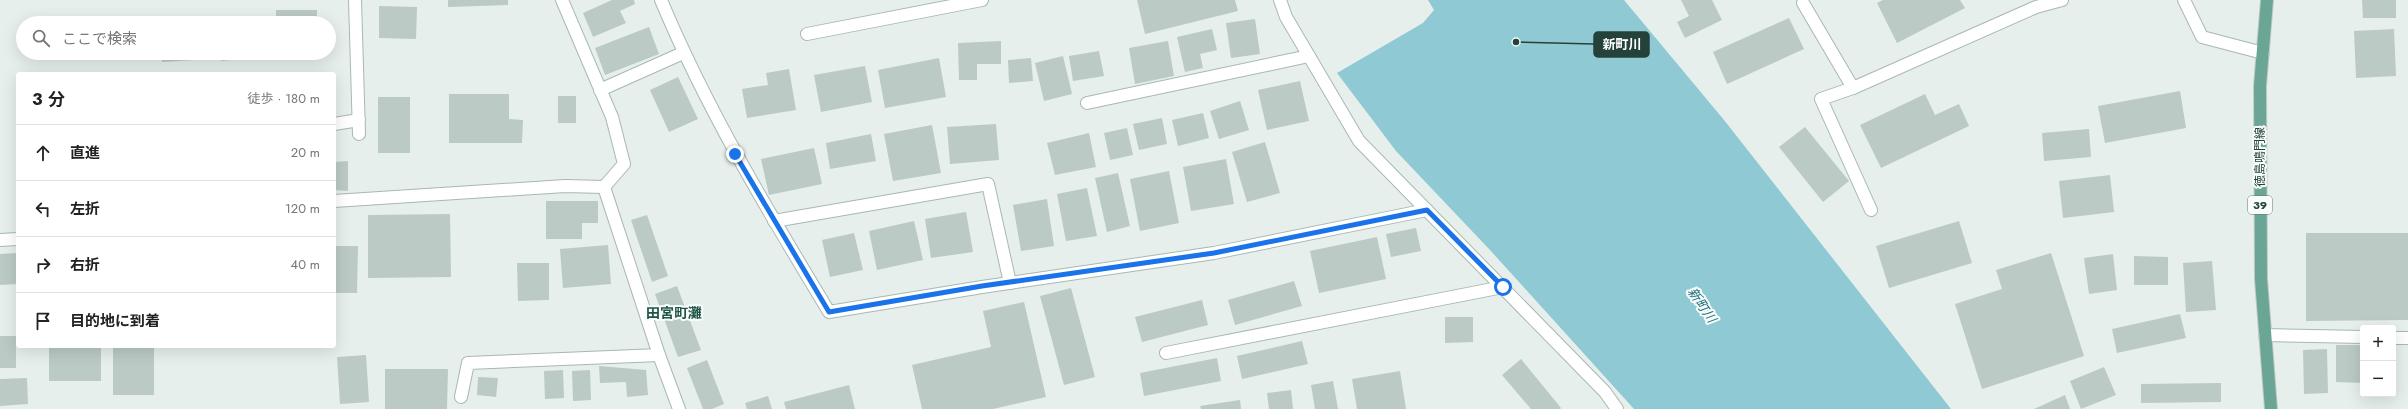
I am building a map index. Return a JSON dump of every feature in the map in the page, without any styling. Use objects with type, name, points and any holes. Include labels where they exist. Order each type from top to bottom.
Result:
[{"type":"main road","name":"徳島鳴門線","points":[[2267,0],[2260,86],[2260,279],[2271,409]]},
{"type":"street","points":[[355,0],[359,134]]},
{"type":"street","points":[[562,0],[612,117],[624,164],[604,187]]},
{"type":"street","points":[[661,0],[683,53],[735,154],[829,312],[1010,283],[1214,253],[1427,210]]},
{"type":"street","points":[[807,34],[982,0]]},
{"type":"street","points":[[1280,0],[1286,17],[1359,141],[1503,287],[1604,392],[1617,409]]},
{"type":"street","points":[[1871,210],[1821,98],[1853,88],[2034,3],[2062,0]]},
{"type":"street","points":[[2184,0],[2202,37],[2263,53]]},
{"type":"street","points":[[1803,3],[1853,88]]},
{"type":"street","points":[[600,90],[683,53]]},
{"type":"street","points":[[1088,103],[1309,56]]},
{"type":"street","points":[[336,124],[359,120]]},
{"type":"street","points":[[774,221],[988,184],[1010,283]]},
{"type":"street","points":[[336,201],[565,186],[604,187]]},
{"type":"street","points":[[604,187],[678,409]]},
{"type":"street","points":[[0,240],[16,239]]},
{"type":"street","points":[[1166,353],[1503,287]]},
{"type":"street","points":[[2265,335],[2360,337]]},
{"type":"street","points":[[2396,338],[2408,338]]},
{"type":"street","points":[[461,397],[468,363],[659,355]]},
{"type":"water","points":[[1428,0],[1624,0],[1724,120],[1951,409],[1634,409],[1490,250],[1396,151],[1337,73],[1423,23],[1434,10]]},
{"type":"building","points":[[448,0],[508,0],[508,5],[448,7]]},
{"type":"building","points":[[612,0],[634,0],[635,4],[620,11],[626,23],[593,37],[583,13]]},
{"type":"building","points":[[1137,0],[1235,0],[1238,11],[1145,34]]},
{"type":"building","points":[[1681,0],[1712,0],[1722,20],[1685,38],[1677,22],[1689,16]]},
{"type":"building","points":[[1883,0],[1960,0],[1965,8],[1897,43],[1877,3]]},
{"type":"building","points":[[2362,0],[2396,0],[2396,18],[2363,18]]},
{"type":"building","points":[[379,6],[417,7],[416,39],[379,38]]},
{"type":"building","points":[[276,10],[317,10],[317,16],[276,16]]},
{"type":"building","points":[[1789,18],[1804,49],[1727,84],[1713,52]]},
{"type":"building","points":[[1255,19],[1260,54],[1231,58],[1226,23]]},
{"type":"building","points":[[649,27],[659,54],[605,75],[595,48]]},
{"type":"building","points":[[1212,29],[1217,50],[1200,54],[1203,68],[1185,72],[1177,37]]},
{"type":"building","points":[[2394,29],[2396,76],[2356,78],[2354,31]]},
{"type":"building","points":[[1001,41],[1001,64],[977,64],[977,80],[959,80],[958,43]]},
{"type":"building","points":[[1168,41],[1174,76],[1135,84],[1129,48]]},
{"type":"building","points":[[1099,51],[1104,76],[1073,81],[1069,56]]},
{"type":"building","points":[[1063,56],[1072,94],[1044,101],[1035,63]]},
{"type":"building","points":[[939,58],[946,97],[885,108],[878,70]]},
{"type":"building","points":[[1031,58],[1033,81],[1009,83],[1008,60]]},
{"type":"building","points":[[162,60],[195,60],[162,62]]},
{"type":"building","points":[[865,66],[872,102],[821,112],[814,75]]},
{"type":"building","points":[[789,69],[796,110],[747,118],[742,89],[768,85],[766,73]]},
{"type":"building","points":[[678,77],[698,119],[669,132],[650,90]]},
{"type":"building","points":[[1300,81],[1309,121],[1267,130],[1258,90]]},
{"type":"building","points":[[2180,91],[2186,128],[2105,143],[2098,106]]},
{"type":"building","points":[[449,94],[509,94],[509,119],[523,120],[522,143],[449,143]]},
{"type":"building","points":[[1925,94],[1935,115],[1959,104],[1969,126],[1881,168],[1860,125]]},
{"type":"building","points":[[558,96],[576,96],[576,123],[558,123]]},
{"type":"building","points":[[378,97],[410,97],[410,153],[378,153]]},
{"type":"building","points":[[1240,101],[1249,130],[1219,139],[1210,111]]},
{"type":"building","points":[[1203,113],[1209,138],[1178,146],[1172,120]]},
{"type":"building","points":[[1162,118],[1167,144],[1139,150],[1133,124]]},
{"type":"building","points":[[996,124],[999,160],[950,164],[947,127]]},
{"type":"building","points":[[932,125],[941,173],[893,181],[884,134]]},
{"type":"building","points":[[1805,127],[1849,181],[1823,202],[1779,147]]},
{"type":"building","points":[[1127,128],[1133,155],[1110,160],[1104,133]]},
{"type":"building","points":[[2089,129],[2091,157],[2044,161],[2042,133]]},
{"type":"building","points":[[1089,133],[1096,167],[1055,175],[1047,143]]},
{"type":"building","points":[[871,134],[876,161],[830,169],[826,143]]},
{"type":"building","points":[[1265,142],[1280,193],[1247,202],[1232,152]]},
{"type":"building","points":[[814,148],[822,184],[769,195],[761,159]]},
{"type":"building","points":[[1226,159],[1234,204],[1191,211],[1183,167]]},
{"type":"building","points":[[348,161],[348,191],[336,190],[336,162]]},
{"type":"building","points":[[1169,171],[1179,223],[1140,231],[1130,179]]},
{"type":"building","points":[[1118,173],[1130,226],[1107,232],[1095,178]]},
{"type":"building","points":[[2110,175],[2114,212],[2063,218],[2059,181]]},
{"type":"building","points":[[1087,188],[1097,236],[1066,241],[1057,194]]},
{"type":"building","points":[[1047,199],[1054,246],[1021,251],[1013,205]]},
{"type":"building","points":[[546,201],[598,201],[598,223],[582,223],[582,239],[546,239]]},
{"type":"building","points":[[966,212],[973,252],[931,258],[925,219]]},
{"type":"building","points":[[450,214],[451,277],[368,278],[368,215]]},
{"type":"building","points":[[647,215],[668,276],[652,282],[631,220]]},
{"type":"building","points":[[914,221],[923,260],[877,270],[869,231]]},
{"type":"building","points":[[1959,221],[1972,263],[1889,288],[1876,246]]},
{"type":"building","points":[[1416,228],[1421,251],[1391,257],[1386,234]]},
{"type":"building","points":[[854,233],[863,270],[830,277],[822,240]]},
{"type":"building","points":[[2306,233],[2408,233],[2408,320],[2306,321]]},
{"type":"building","points":[[1377,237],[1386,279],[1319,293],[1310,251]]},
{"type":"building","points":[[608,245],[611,284],[563,288],[560,249]]},
{"type":"building","points":[[336,246],[358,246],[357,293],[336,293]]},
{"type":"building","points":[[16,253],[16,284],[0,285],[0,254]]},
{"type":"building","points":[[2051,253],[2084,356],[1982,389],[1955,304],[2002,289],[1996,270]]},
{"type":"building","points":[[2113,254],[2117,290],[2089,294],[2084,258]]},
{"type":"building","points":[[2134,256],[2168,257],[2168,285],[2134,285]]},
{"type":"building","points":[[2212,261],[2216,310],[2186,312],[2183,263]]},
{"type":"building","points":[[517,263],[549,263],[549,300],[518,301]]},
{"type":"building","points":[[1294,281],[1302,306],[1235,325],[1228,300]]},
{"type":"building","points":[[677,286],[701,350],[678,357],[655,294]]},
{"type":"building","points":[[1071,288],[1095,377],[1064,385],[1040,296]]},
{"type":"building","points":[[1202,300],[1208,325],[1142,342],[1135,317]]},
{"type":"building","points":[[1024,302],[1046,397],[993,409],[922,409],[912,365],[991,347],[983,311]]},
{"type":"building","points":[[2180,314],[2186,338],[2117,353],[2112,329]]},
{"type":"building","points":[[1445,317],[1473,317],[1473,342],[1445,343]]},
{"type":"building","points":[[0,336],[16,336],[16,368],[0,368]]},
{"type":"building","points":[[1302,341],[1308,364],[1242,379],[1237,356]]},
{"type":"building","points":[[2336,345],[2360,345],[2360,383],[2336,382]]},
{"type":"building","points":[[49,348],[101,348],[101,381],[49,381]]},
{"type":"building","points":[[113,348],[154,348],[154,395],[113,395]]},
{"type":"building","points":[[2327,349],[2328,393],[2304,394],[2303,350]]},
{"type":"building","points":[[366,355],[369,402],[340,404],[337,357]]},
{"type":"building","points":[[1217,358],[1221,381],[1144,396],[1140,373]]},
{"type":"building","points":[[1521,359],[1561,408],[1560,409],[1531,409],[1502,375]]},
{"type":"building","points":[[707,360],[724,404],[712,409],[703,409],[687,368]]},
{"type":"building","points":[[599,366],[646,370],[648,395],[627,397],[626,382],[600,383]]},
{"type":"building","points":[[2104,367],[2116,395],[2081,409],[2070,381]]},
{"type":"building","points":[[385,369],[448,369],[447,409],[385,409]]},
{"type":"building","points":[[563,370],[564,398],[545,399],[544,371]]},
{"type":"building","points":[[590,370],[591,400],[573,401],[572,371]]},
{"type":"building","points":[[1400,371],[1406,409],[1357,409],[1352,379]]},
{"type":"building","points":[[478,377],[498,378],[496,397],[477,395]]},
{"type":"building","points":[[27,378],[28,404],[0,406],[0,379]]},
{"type":"building","points":[[1333,381],[1338,409],[1315,409],[1311,385]]},
{"type":"building","points":[[2221,383],[2221,402],[2141,403],[2141,384]]},
{"type":"building","points":[[849,385],[855,409],[786,409],[784,402]]},
{"type":"building","points":[[1291,390],[1293,409],[1269,409],[1267,393]]},
{"type":"building","points":[[2065,395],[2070,409],[2034,409]]},
{"type":"building","points":[[768,396],[772,409],[747,409],[745,403]]},
{"type":"building","points":[[1240,400],[1241,409],[1201,409],[1200,406]]},
{"type":"place","name":"新町川","points":[[1516,42]]},
{"type":"district","name":"田宮町灘","points":[[674,313]]},
{"type":"route","points":[[735,154],[829,312],[982,286],[1214,253],[1427,210],[1503,287]]}]
